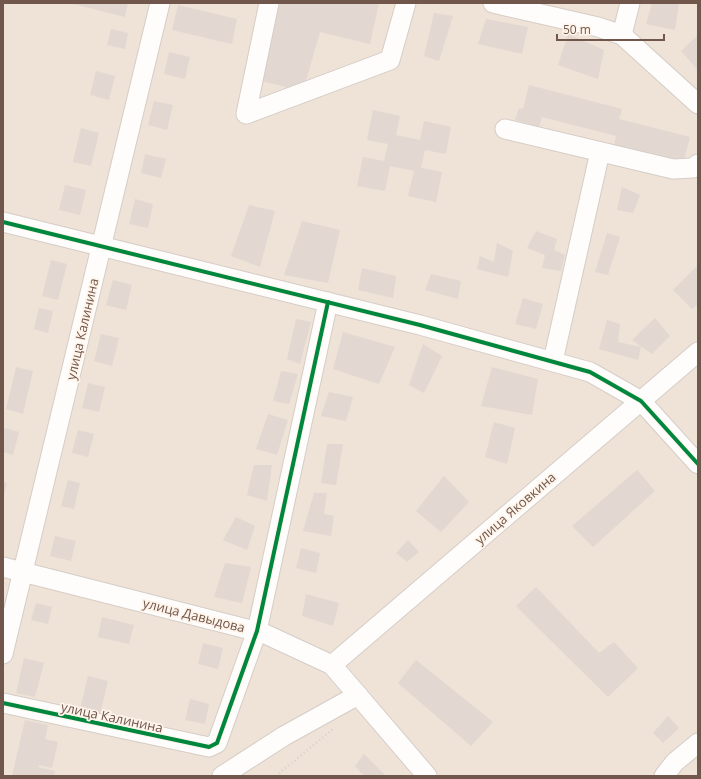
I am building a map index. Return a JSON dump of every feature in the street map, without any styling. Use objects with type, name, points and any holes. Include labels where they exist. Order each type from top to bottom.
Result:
[{"type":"street","name":"улица Калинина","points":[[3,654],[160,3]]},
{"type":"street","points":[[269,3],[246,114],[390,60],[406,3]]},
{"type":"street","points":[[493,3],[598,27],[622,35],[698,104]]},
{"type":"street","points":[[622,35],[630,3]]},
{"type":"street","points":[[505,129],[673,169],[693,168],[698,164]]},
{"type":"street","points":[[553,361],[600,152]]},
{"type":"street","points":[[3,222],[328,302],[590,372],[641,401],[698,464]]},
{"type":"street","points":[[257,631],[328,302]]},
{"type":"street","name":"улица Яковкина","points":[[332,665],[698,352]]},
{"type":"street","name":"улица Давыдова","points":[[3,567],[257,631],[332,665],[427,776]]},
{"type":"street","name":"улица Калинина","points":[[3,704],[209,747],[216,743],[257,631]]},
{"type":"street","points":[[222,776],[284,736],[358,695]]},
{"type":"street","points":[[664,776],[674,762],[698,743]]},
{"type":"path","points":[[276,776],[335,727]]},
{"type":"shaded area","points":[[3,3],[698,3],[698,776],[3,776]]},
{"type":"building","points":[[70,3],[128,3],[125,17]]},
{"type":"building","points":[[276,3],[379,3],[370,44],[320,32],[303,91],[257,80]]},
{"type":"building","points":[[652,3],[679,3],[675,30],[646,24]]},
{"type":"building","points":[[178,5],[237,19],[232,44],[172,30]]},
{"type":"building","points":[[434,13],[453,16],[439,61],[424,56]]},
{"type":"building","points":[[486,19],[528,27],[522,54],[478,44]]},
{"type":"building","points":[[111,29],[128,33],[125,49],[107,45]]},
{"type":"building","points":[[568,34],[604,50],[598,79],[558,65]]},
{"type":"building","points":[[698,35],[698,70],[681,51]]},
{"type":"building","points":[[169,52],[190,57],[185,79],[164,74]]},
{"type":"building","points":[[96,71],[115,76],[109,100],[90,95]]},
{"type":"building","points":[[529,85],[622,109],[619,119],[690,137],[683,164],[614,146],[616,136],[542,117],[539,127],[515,120],[519,108],[523,109]]},
{"type":"building","points":[[154,101],[173,105],[167,130],[148,125]]},
{"type":"building","points":[[373,110],[400,116],[396,135],[420,140],[424,121],[451,127],[446,154],[425,150],[421,168],[442,172],[436,202],[408,196],[414,171],[390,166],[385,191],[357,186],[363,157],[384,161],[388,144],[367,140]]},
{"type":"building","points":[[81,128],[99,133],[91,166],[73,162]]},
{"type":"building","points":[[145,154],[166,159],[161,178],[141,173]]},
{"type":"building","points":[[65,185],[86,190],[80,215],[59,210]]},
{"type":"building","points":[[622,187],[640,195],[633,213],[617,210]]},
{"type":"building","points":[[135,199],[153,204],[148,228],[129,224]]},
{"type":"building","points":[[249,205],[275,211],[260,267],[231,256]]},
{"type":"building","points":[[302,221],[340,230],[328,283],[284,275]]},
{"type":"building","points":[[536,231],[557,239],[554,250],[565,255],[561,271],[542,268],[545,255],[527,248]]},
{"type":"building","points":[[607,233],[620,237],[608,275],[595,272]]},
{"type":"building","points":[[497,243],[513,251],[508,277],[477,269],[480,256],[494,262]]},
{"type":"building","points":[[51,260],[67,264],[58,300],[42,296]]},
{"type":"building","points":[[696,267],[698,269],[698,304],[692,309],[673,290]]},
{"type":"building","points":[[362,268],[396,276],[393,298],[358,290]]},
{"type":"building","points":[[431,274],[461,281],[458,299],[425,290]]},
{"type":"building","points":[[113,280],[132,285],[126,310],[106,305]]},
{"type":"building","points":[[523,298],[543,304],[536,329],[515,324]]},
{"type":"building","points":[[39,308],[53,311],[48,333],[34,329]]},
{"type":"building","points":[[655,318],[670,336],[652,354],[632,340]]},
{"type":"building","points":[[296,319],[311,322],[300,364],[287,359]]},
{"type":"building","points":[[607,320],[620,324],[618,342],[641,347],[638,360],[599,349]]},
{"type":"building","points":[[343,332],[395,347],[379,384],[333,369]]},
{"type":"building","points":[[101,334],[119,338],[112,366],[94,361]]},
{"type":"building","points":[[423,344],[442,356],[424,393],[409,385]]},
{"type":"building","points":[[16,367],[33,371],[23,414],[6,409]]},
{"type":"building","points":[[492,367],[538,379],[532,415],[481,406]]},
{"type":"building","points":[[281,371],[298,374],[289,404],[273,401]]},
{"type":"building","points":[[88,383],[105,387],[99,412],[82,408]]},
{"type":"building","points":[[329,392],[353,397],[346,421],[321,416]]},
{"type":"building","points":[[268,414],[288,420],[277,455],[256,449]]},
{"type":"building","points":[[494,422],[515,428],[507,464],[485,457]]},
{"type":"building","points":[[4,428],[19,432],[13,455],[3,452]]},
{"type":"building","points":[[78,430],[94,434],[88,457],[72,453]]},
{"type":"building","points":[[327,444],[343,444],[336,485],[321,483]]},
{"type":"building","points":[[254,465],[272,465],[267,501],[247,495]]},
{"type":"building","points":[[637,470],[655,491],[593,547],[572,526]]},
{"type":"building","points":[[444,476],[469,502],[441,532],[416,511]]},
{"type":"building","points":[[68,480],[80,483],[74,509],[61,506]]},
{"type":"building","points":[[3,482],[7,483],[4,495],[3,494]]},
{"type":"building","points":[[314,493],[327,493],[324,514],[334,516],[331,536],[303,531]]},
{"type":"building","points":[[236,517],[255,526],[247,550],[223,540]]},
{"type":"building","points":[[55,536],[76,541],[71,561],[50,556]]},
{"type":"building","points":[[408,540],[419,552],[407,562],[396,553]]},
{"type":"building","points":[[301,548],[320,553],[316,573],[296,568]]},
{"type":"building","points":[[225,563],[251,567],[242,603],[214,597]]},
{"type":"building","points":[[536,587],[599,653],[614,642],[638,668],[608,697],[516,606]]},
{"type":"building","points":[[306,594],[339,603],[333,626],[302,616]]},
{"type":"building","points":[[36,603],[52,607],[48,624],[31,620]]},
{"type":"building","points":[[102,617],[134,625],[129,644],[98,637]]},
{"type":"building","points":[[203,643],[223,648],[218,669],[198,664]]},
{"type":"building","points":[[24,658],[44,663],[35,697],[16,693]]},
{"type":"building","points":[[416,660],[493,722],[471,746],[398,683]]},
{"type":"building","points":[[88,676],[108,681],[100,714],[80,710]]},
{"type":"building","points":[[190,699],[209,704],[205,724],[185,720]]},
{"type":"building","points":[[668,716],[679,728],[663,743],[653,733]]},
{"type":"building","points":[[25,720],[48,725],[45,739],[58,742],[52,768],[39,765],[38,767],[55,771],[54,776],[12,776]]},
{"type":"building","points":[[364,754],[386,776],[364,776],[355,766]]},
{"type":"cycle path","points":[[3,222],[420,325],[590,372],[641,401],[698,464]]},
{"type":"cycle path","points":[[3,703],[209,747],[217,743],[257,631],[328,302]]}]
